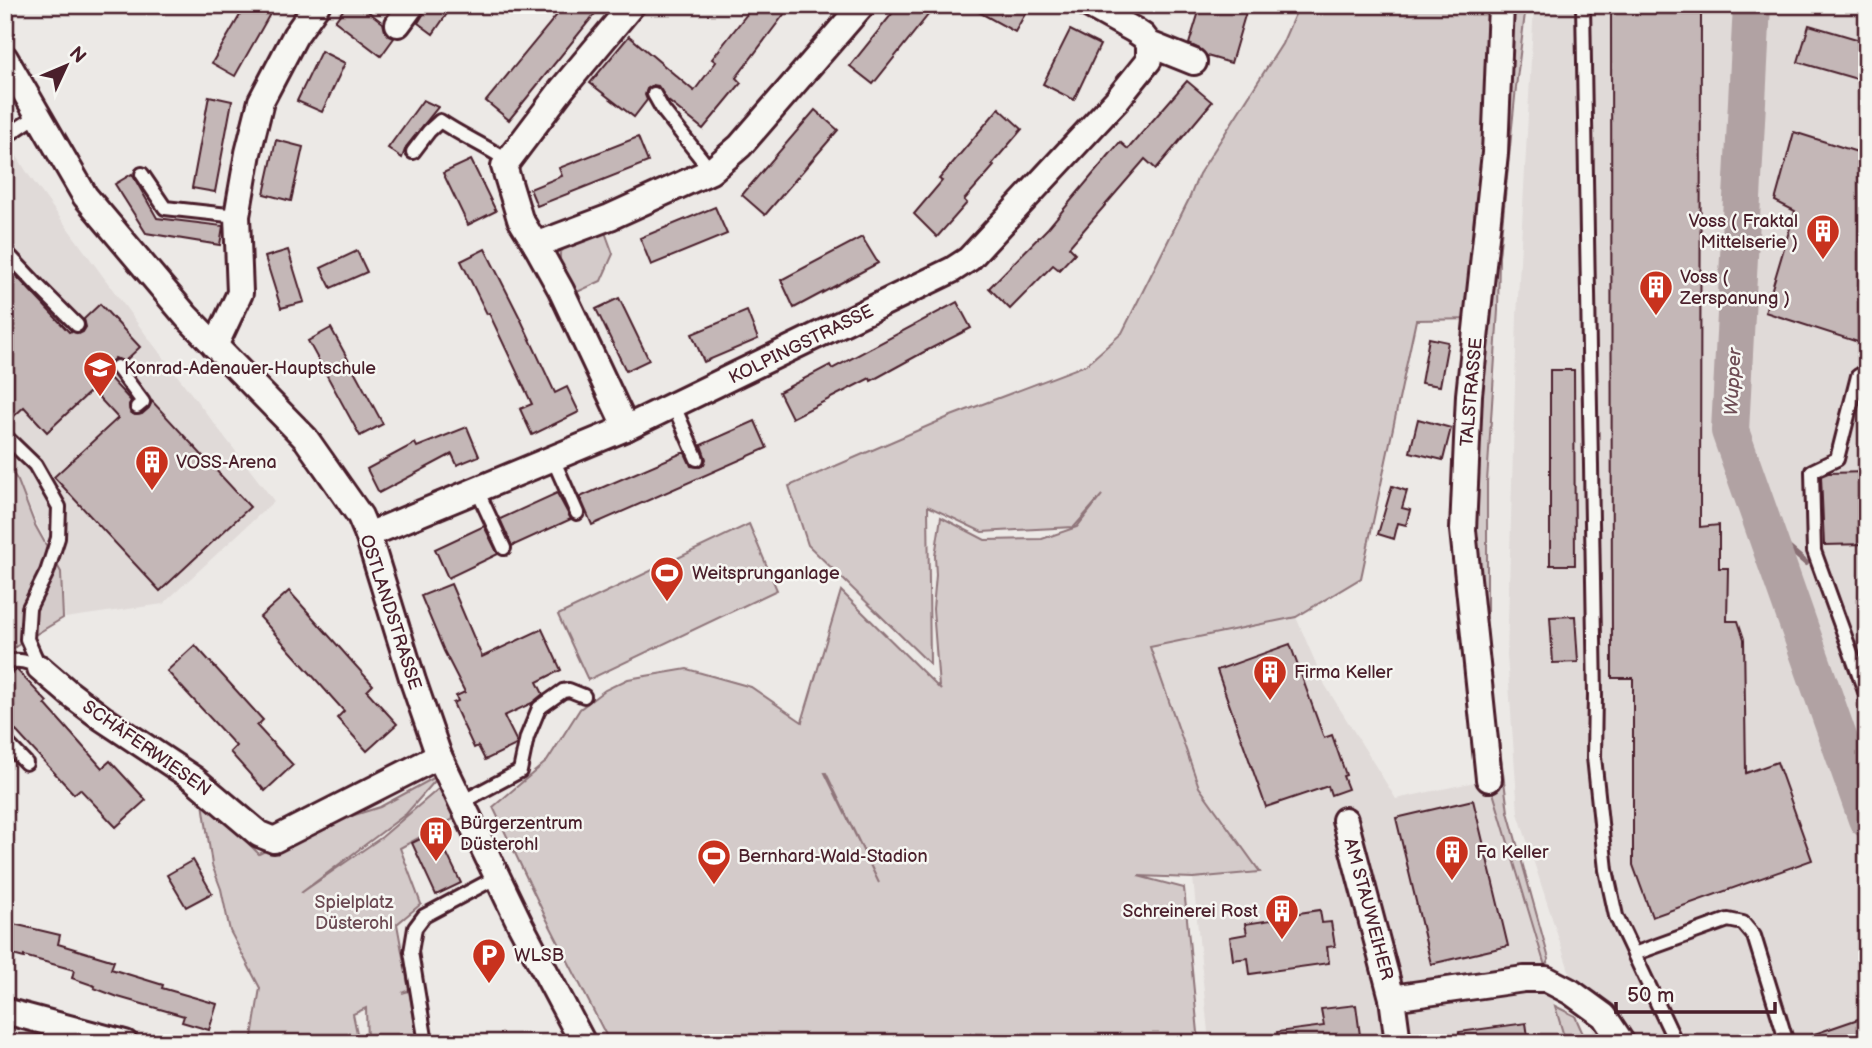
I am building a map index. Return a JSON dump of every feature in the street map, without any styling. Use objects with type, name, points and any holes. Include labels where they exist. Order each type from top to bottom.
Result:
[{"type":"street","points":[[215,346],[240,293],[237,216],[248,153],[261,101],[295,36],[317,5]]},
{"type":"street","points":[[626,428],[561,290],[520,219],[504,166],[562,89],[632,5]]},
{"type":"street","points":[[536,245],[610,217],[711,172],[740,146],[862,5]]},
{"type":"street","points":[[1089,5],[1135,30],[1149,44],[1194,62]]},
{"type":"street","name":"TALSTRASSE","points":[[1489,779],[1483,639],[1463,530],[1469,395],[1495,153],[1501,5]]},
{"type":"street","name":"KOLPINGSTRASSE","points":[[368,535],[626,428],[952,270],[969,259],[1116,101],[1149,60],[1149,44]]},
{"type":"street","name":"OSTLANDSTRASSE","points":[[5,58],[85,196],[186,316],[306,439],[360,516],[439,756],[497,877],[583,1043]]},
{"type":"street","name":"SCHÄFERWIESEN","points":[[40,668],[102,718],[194,779],[260,835],[274,840],[439,756]]},
{"type":"street","name":"AM STAUWEIHER","points":[[1345,820],[1392,998],[1398,1043]]},
{"type":"street","name":"AM STAUWEIHER","points":[[1392,998],[1524,979],[1546,979],[1571,992],[1604,1016],[1622,1043]]},
{"type":"street","points":[[5,1011],[125,1043]]},
{"type":"lane","points":[[1583,5],[1595,668],[1594,757],[1606,870],[1616,916],[1676,1043]]},
{"type":"lane","points":[[654,94],[663,110],[711,172]]},
{"type":"lane","points":[[5,137],[38,114]]},
{"type":"lane","points":[[413,152],[440,121],[508,161]]},
{"type":"lane","points":[[142,174],[165,208],[237,216]]},
{"type":"lane","points":[[5,251],[77,325]]},
{"type":"lane","points":[[117,367],[143,402],[137,407]]},
{"type":"lane","points":[[1867,371],[1858,376],[1837,460],[1812,471],[1814,551],[1867,697]]},
{"type":"lane","points":[[674,406],[696,460]]},
{"type":"lane","points":[[5,436],[35,465],[59,507],[58,538],[47,572],[29,608],[27,639],[40,668]]},
{"type":"lane","points":[[552,459],[577,513]]},
{"type":"lane","points":[[477,490],[503,548]]},
{"type":"lane","points":[[5,663],[26,661],[40,668]]},
{"type":"lane","points":[[462,802],[520,771],[527,737],[539,708],[563,691],[569,690],[584,696]]},
{"type":"lane","points":[[5,741],[26,763]]},
{"type":"lane","points":[[426,1043],[411,952],[415,928],[424,916],[497,877]]},
{"type":"lane","points":[[1634,954],[1728,920],[1743,923],[1754,936],[1787,1043]]},
{"type":"shaded area","points":[[1534,5],[1867,5],[1867,1043],[1598,1043],[1575,989],[1518,813],[1507,655],[1517,316]]},
{"type":"shaded area","name":"Konrad-Adenauer-Hauptschule","points":[[5,137],[28,174],[146,335],[274,501],[163,604],[65,618],[62,571],[18,480],[5,461]]},
{"type":"shaded area","points":[[1296,617],[1325,685],[1396,799],[1489,779],[1566,1043],[1209,1043],[1193,878],[1259,872],[1199,787],[1150,647]]},
{"type":"green space","points":[[1299,5],[1526,5],[1499,257],[1487,482],[1487,618],[1472,625],[1477,319],[1416,320],[1361,578],[1296,617],[1150,647],[1199,787],[1260,872],[1193,878],[1138,876],[1184,888],[1199,1043],[610,1043],[493,807],[547,761],[580,709],[605,690],[628,679],[687,669],[751,687],[802,722],[841,591],[941,690],[933,609],[935,556],[941,517],[985,540],[1042,539],[1077,527],[1102,495],[1074,527],[982,532],[928,506],[930,664],[808,545],[789,486],[951,416],[1086,365],[1122,333],[1199,174],[1282,44]],"holes":[[[825,773],[826,773],[879,883]]]},
{"type":"green space","points":[[605,232],[613,254],[601,281],[573,294],[560,262],[560,253],[566,246]]},
{"type":"green space","points":[[5,462],[18,481],[35,525],[61,572],[63,618],[5,653]]},
{"type":"green space","name":"Weitsprunganlage","points":[[749,524],[777,590],[588,680],[558,615]]},
{"type":"green space","points":[[1488,656],[1508,812],[1549,959],[1545,966],[1489,779]]},
{"type":"green space","name":"Spielplatz Düsterohl","points":[[441,774],[406,814],[301,893],[382,837],[443,785],[457,817],[400,848],[421,904],[397,924],[409,990],[402,993],[409,991],[418,1043],[367,1043],[366,1008],[353,1014],[359,1043],[251,1043],[260,988],[230,931],[221,889],[212,865],[201,789],[221,816],[259,854],[297,836],[380,807]]},
{"type":"green space","points":[[1555,1006],[1575,1016],[1587,1043],[1566,1043]]},
{"type":"building","points":[[246,5],[275,5],[235,76],[212,63]]},
{"type":"building","points":[[347,5],[360,5],[383,23],[385,31],[394,38],[381,56],[335,21]]},
{"type":"building","points":[[427,5],[453,5],[433,34],[418,23]]},
{"type":"building","points":[[565,5],[602,5],[509,120],[486,101]]},
{"type":"building","points":[[754,5],[791,5],[736,78],[741,83],[703,129],[667,100],[658,86],[653,85],[647,89],[647,100],[634,117],[590,83],[629,36],[694,91],[716,62],[712,59]]},
{"type":"building","points":[[899,5],[936,5],[873,84],[850,66]]},
{"type":"building","points":[[966,5],[1030,5],[1015,32]]},
{"type":"building","points":[[1201,5],[1248,5],[1231,63],[1207,56],[1189,44]]},
{"type":"building","name":"Voss ( Zerspanung )","points":[[1611,5],[1701,5],[1700,527],[1719,525],[1719,568],[1728,568],[1727,621],[1738,621],[1744,639],[1746,773],[1777,762],[1812,860],[1652,917],[1633,865],[1633,678],[1612,678]]},
{"type":"building","points":[[1809,25],[1867,42],[1867,82],[1798,62]]},
{"type":"building","points":[[1070,30],[1100,45],[1074,100],[1043,84]]},
{"type":"building","points":[[321,51],[345,63],[322,112],[297,101]]},
{"type":"building","points":[[1187,81],[1212,102],[1156,169],[1145,159],[1069,247],[1075,253],[1059,270],[1053,265],[1010,309],[989,288],[1048,228],[1120,142],[1128,149]]},
{"type":"building","points":[[209,96],[232,101],[215,192],[192,188]]},
{"type":"building","points":[[423,100],[438,107],[406,147],[402,158],[388,148]]},
{"type":"building","points":[[999,108],[1022,129],[964,200],[967,203],[937,237],[914,214],[942,181],[939,179]]},
{"type":"building","points":[[815,110],[838,130],[765,215],[742,195]]},
{"type":"building","name":"Voss ( Fraktal Mittelserie )","points":[[1794,132],[1867,155],[1867,345],[1765,312],[1795,211],[1775,201]]},
{"type":"building","points":[[638,137],[648,162],[537,206],[530,189],[562,176],[559,168]]},
{"type":"building","points":[[276,140],[303,147],[291,201],[264,194]]},
{"type":"building","points":[[471,160],[496,211],[468,225],[443,173]]},
{"type":"building","points":[[132,174],[157,218],[223,226],[220,245],[146,233],[115,184]]},
{"type":"building","points":[[715,207],[727,234],[651,265],[640,238]]},
{"type":"building","points":[[862,237],[878,263],[794,308],[781,280]]},
{"type":"building","points":[[485,249],[555,393],[567,387],[579,412],[532,435],[520,409],[532,404],[461,261]]},
{"type":"building","points":[[288,250],[304,302],[281,308],[265,257]]},
{"type":"building","points":[[357,251],[367,272],[331,288],[321,268]]},
{"type":"building","name":"VOSS-Arena","points":[[5,264],[69,332],[83,332],[86,327],[84,319],[100,304],[140,347],[124,362],[115,358],[109,364],[111,373],[108,376],[131,401],[130,412],[135,415],[142,414],[152,401],[250,507],[160,591],[54,477],[118,418],[92,390],[47,432],[24,407],[13,417],[5,408]]},
{"type":"building","points":[[619,298],[649,360],[626,371],[596,309]]},
{"type":"building","points":[[957,302],[971,328],[871,381],[870,378],[792,418],[779,392],[830,365],[832,369]]},
{"type":"building","points":[[747,311],[758,339],[704,362],[692,334]]},
{"type":"building","points":[[331,328],[383,424],[360,436],[308,341]]},
{"type":"building","points":[[1429,338],[1448,342],[1440,386],[1421,383]]},
{"type":"building","points":[[1550,370],[1574,370],[1575,565],[1550,565]]},
{"type":"building","points":[[1418,419],[1451,428],[1443,460],[1410,452]]},
{"type":"building","points":[[755,421],[767,448],[592,525],[580,497],[682,453],[685,453],[691,466],[700,467],[706,459],[701,445]]},
{"type":"building","points":[[467,427],[479,456],[457,465],[452,454],[379,493],[367,469],[415,443],[417,447]]},
{"type":"building","points":[[1867,472],[1867,544],[1824,545],[1821,476],[1828,473]]},
{"type":"building","points":[[1392,486],[1407,491],[1402,508],[1410,510],[1406,525],[1398,523],[1394,539],[1378,534]]},
{"type":"building","points":[[557,493],[571,519],[512,546],[500,519]]},
{"type":"building","points":[[484,526],[498,554],[448,578],[435,549]]},
{"type":"building","points":[[451,584],[482,657],[542,629],[561,670],[537,682],[543,694],[532,703],[504,716],[516,745],[485,760],[478,746],[474,748],[453,703],[458,701],[456,696],[465,692],[421,596]]},
{"type":"building","points":[[289,591],[373,685],[367,691],[397,724],[367,751],[337,718],[344,711],[260,617]]},
{"type":"building","points":[[1575,616],[1578,662],[1553,663],[1550,617]]},
{"type":"building","name":"Firma Keller","points":[[1290,644],[1324,738],[1332,735],[1348,789],[1331,795],[1328,786],[1266,807],[1217,670]]},
{"type":"building","points":[[195,645],[263,720],[257,726],[293,765],[265,791],[230,752],[236,746],[167,671]]},
{"type":"building","points":[[15,670],[47,702],[45,704],[102,768],[110,761],[146,800],[116,827],[80,789],[74,794],[5,719],[5,679]]},
{"type":"building","name":"Fa Keller","points":[[1473,800],[1508,946],[1431,964],[1396,818]]},
{"type":"building","name":"Bürgerzentrum Düsterohl","points":[[436,831],[461,883],[436,895],[412,843]]},
{"type":"building","points":[[193,860],[212,893],[186,907],[167,875]]},
{"type":"building","name":"Schreinerei Rost","points":[[1320,910],[1322,923],[1331,922],[1335,946],[1327,947],[1329,963],[1250,974],[1248,958],[1233,960],[1230,937],[1247,934],[1245,924]]},
{"type":"building","points":[[5,922],[60,935],[58,944],[114,961],[111,969],[217,1004],[209,1030],[182,1022],[184,1016],[94,988],[95,986],[72,978],[74,970],[5,953]]},
{"type":"building","points":[[1356,1005],[1361,1043],[1278,1043],[1277,1032],[1324,1026],[1321,1009]]},
{"type":"building","points":[[1867,1016],[1867,1043],[1797,1043],[1797,1040]]},
{"type":"building","points":[[1526,1023],[1529,1043],[1460,1043],[1459,1032]]},
{"type":"waterway","name":"Wupper","points":[[1752,5],[1730,431],[1867,819]]},
{"type":"waterway","points":[[1764,527],[1806,563]]},
{"type":"place","name":"Voss ( Fraktal Mittelserie )","points":[[1823,261]]},
{"type":"place","name":"Voss ( Zerspanung )","points":[[1656,317]]},
{"type":"place","name":"Konrad-Adenauer-Hauptschule","points":[[100,398]]},
{"type":"place","name":"VOSS-Arena","points":[[152,492]]},
{"type":"place","name":"Weitsprunganlage","points":[[667,603]]},
{"type":"place","name":"Firma Keller","points":[[1270,702]]},
{"type":"place","name":"Bürgerzentrum Düsterohl","points":[[436,863]]},
{"type":"place","name":"Fa Keller","points":[[1452,882]]},
{"type":"place","name":"Bernhard-Wald-Stadion","points":[[714,886]]},
{"type":"place","name":"Schreinerei Rost","points":[[1282,941]]},
{"type":"place","name":"WLSB","points":[[489,985]]}]
